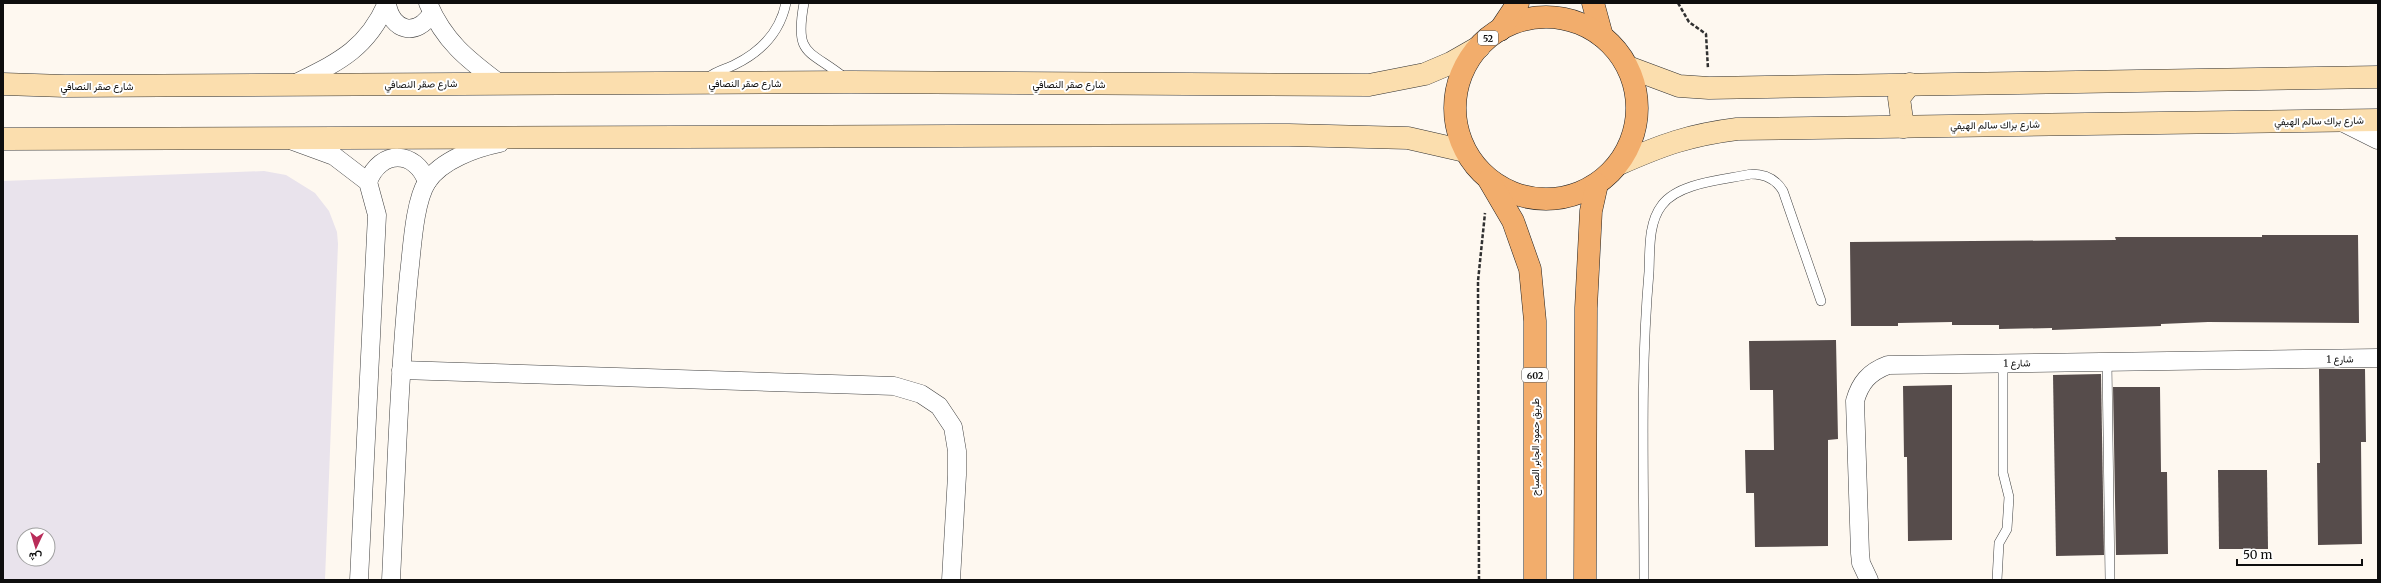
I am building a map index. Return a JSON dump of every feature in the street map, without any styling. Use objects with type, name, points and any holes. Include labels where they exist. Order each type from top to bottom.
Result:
[{"type":"main road","points":[[1500,30],[1518,3]]},
{"type":"main road","points":[[1593,3],[1602,36]]},
{"type":"main road","name":"52","points":[[1552,18],[1578,23],[1602,36],[1617,50],[1628,67],[1638,100],[1634,134],[1619,164],[1597,184],[1571,196],[1542,199],[1514,194],[1489,179],[1476,166],[1465,151],[1456,124],[1456,97],[1464,70],[1479,47],[1500,30],[1525,20],[1552,18]]},
{"type":"main road","name":"شارع صقر النصافي","points":[[3,84],[65,86],[851,82],[1369,85],[1426,74],[1451,64],[1479,47]]},
{"type":"main road","points":[[1628,67],[1680,86],[1709,88],[2378,78]]},
{"type":"main road","points":[[3,80],[65,86]]},
{"type":"main road","points":[[1903,126],[1899,98],[1910,84]]},
{"type":"main road","name":"شارع براك سالم الهيفي","points":[[1619,164],[1659,146],[1700,133],[1737,128],[2378,120]]},
{"type":"main road","points":[[3,139],[530,136],[1289,135],[1408,138],[1465,151]]},
{"type":"main road","name":"طريق حمود الجابر الصباح","points":[[1489,179],[1513,221],[1530,269],[1535,321],[1535,580]]},
{"type":"main road","points":[[1585,580],[1586,308],[1591,211],[1597,184]]},
{"type":"street","points":[[387,4],[388,15],[395,24],[405,28],[417,28],[426,23],[430,8]]},
{"type":"street","points":[[291,85],[340,61],[359,47],[387,4]]},
{"type":"street","points":[[430,8],[447,38],[469,60],[499,83]]},
{"type":"street","points":[[2344,121],[2378,138]]},
{"type":"street","points":[[427,182],[443,167],[473,149],[530,136]]},
{"type":"street","points":[[287,138],[334,156],[368,182]]},
{"type":"street","points":[[359,580],[377,244],[377,215],[368,182],[372,172],[379,164],[388,159],[398,158],[408,159],[417,165],[424,173],[427,182],[413,240],[401,370],[391,580]]},
{"type":"street","name":"شارع 1","points":[[1869,580],[1864,572],[1860,553],[1854,412],[1857,391],[1862,382],[1878,369],[1888,365],[2378,358]]},
{"type":"street","points":[[401,370],[894,386],[921,394],[939,406],[953,427],[957,451],[951,580]]},
{"type":"lane","points":[[702,83],[711,75],[736,65],[763,47],[775,33],[783,18],[786,3]]},
{"type":"lane","points":[[804,3],[800,21],[801,37],[807,53],[828,65],[851,82]]},
{"type":"lane","points":[[1644,580],[1644,372],[1646,300],[1653,223],[1661,205],[1676,192],[1688,187],[1751,174],[1759,174],[1773,179],[1783,192],[1821,301]]},
{"type":"lane","points":[[2107,362],[2110,580]]},
{"type":"lane","points":[[1998,580],[1999,543],[2007,529],[2009,497],[2002,473],[2003,364]]},
{"type":"path","points":[[1678,3],[1689,22],[1706,34],[1709,88]]},
{"type":"path","points":[[1479,580],[1478,281],[1485,210]]},
{"type":"shaded area","points":[[264,171],[286,175],[315,193],[329,211],[337,232],[338,244],[325,580],[3,580],[3,181]]},
{"type":"building","points":[[2262,235],[2358,235],[2359,323],[2208,322],[2161,324],[2161,326],[2052,330],[2052,328],[1999,329],[1999,325],[1952,325],[1952,322],[1898,323],[1898,326],[1851,326],[1850,242],[2116,240],[2115,237],[2262,237]]},
{"type":"building","points":[[1836,340],[1838,439],[1828,440],[1828,546],[1755,547],[1754,493],[1746,493],[1745,450],[1774,450],[1773,390],[1750,390],[1749,341]]},
{"type":"building","points":[[2319,369],[2365,369],[2366,442],[2361,442],[2362,544],[2318,545],[2317,463],[2320,463]]},
{"type":"building","points":[[2101,374],[2104,555],[2056,556],[2053,375]]},
{"type":"building","points":[[1952,385],[1952,540],[1908,541],[1907,457],[1904,457],[1903,386]]},
{"type":"building","points":[[2113,387],[2160,387],[2161,472],[2167,472],[2168,554],[2116,555]]},
{"type":"building","points":[[2218,470],[2267,470],[2268,549],[2219,549]]}]
